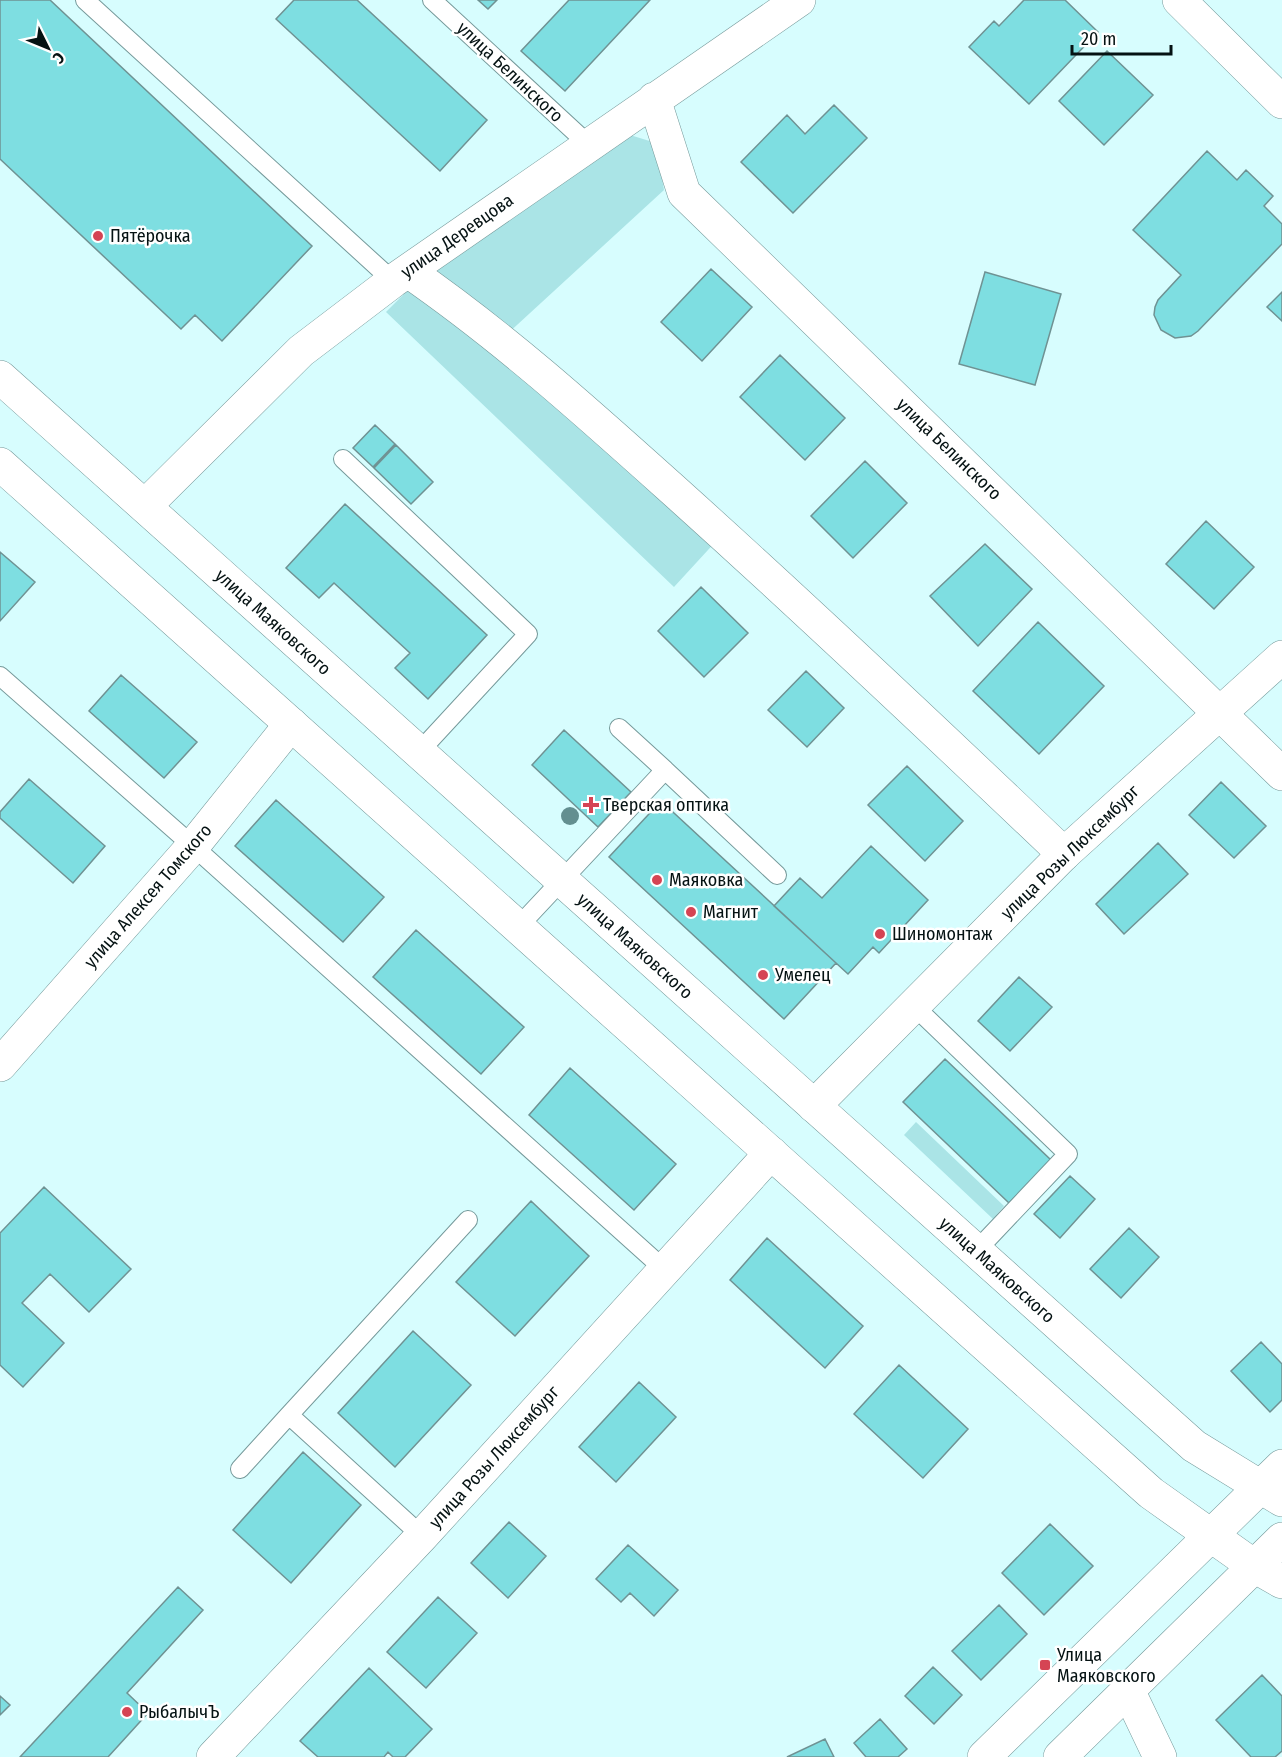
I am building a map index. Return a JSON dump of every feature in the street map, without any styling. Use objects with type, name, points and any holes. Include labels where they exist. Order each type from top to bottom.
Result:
[{"type":"street","name":"улица Деревцова","points":[[145,506],[301,351],[401,276],[588,144],[799,0]]},
{"type":"street","points":[[1179,0],[1282,102]]},
{"type":"street","name":"улица Белинского","points":[[654,99],[684,193],[1220,711],[1282,774]]},
{"type":"street","points":[[401,276],[467,311],[601,425],[809,612],[1064,854]]},
{"type":"street","name":"улица Маяковского","points":[[0,377],[1194,1446],[1275,1484]]},
{"type":"street","points":[[0,464],[1151,1493],[1268,1574]]},
{"type":"street","name":"улица Розы Люксембург","points":[[814,1106],[1064,854],[1282,657]]},
{"type":"street","name":"улица Алексея Томского","points":[[0,1065],[193,846],[291,724]]},
{"type":"street","name":"улица Розы Люксембург","points":[[213,1757],[422,1536],[771,1153]]},
{"type":"street","points":[[984,1757],[1211,1535],[1275,1484]]},
{"type":"street","points":[[1060,1757],[1128,1690],[1268,1574],[1282,1539]]},
{"type":"street","points":[[1128,1690],[1160,1757]]},
{"type":"lane","points":[[85,0],[401,276]]},
{"type":"lane","name":"улица Белинского","points":[[432,0],[588,144]]},
{"type":"lane","points":[[343,459],[528,634],[419,752]]},
{"type":"lane","points":[[0,676],[665,1270]]},
{"type":"lane","points":[[619,728],[777,875]]},
{"type":"lane","points":[[518,927],[665,770]]},
{"type":"lane","points":[[913,1005],[1068,1154],[976,1251]]},
{"type":"lane","points":[[240,1469],[468,1220]]},
{"type":"lane","points":[[289,1415],[422,1536]]},
{"type":"shaded area","points":[[630,135],[656,143],[664,190],[505,336],[429,276]]},
{"type":"shaded area","points":[[412,286],[719,538],[674,587],[386,312]]},
{"type":"shaded area","points":[[916,1122],[1004,1206],[993,1219],[904,1135]]},
{"type":"building","points":[[0,0],[50,0],[312,246],[222,341],[195,315],[181,329],[0,159]]},
{"type":"building","points":[[294,0],[357,0],[487,120],[440,171],[276,19]]},
{"type":"building","points":[[478,0],[497,0],[488,9]]},
{"type":"building","points":[[569,0],[650,0],[565,91],[521,51]]},
{"type":"building","points":[[1024,0],[1065,0],[1098,32],[1029,104],[969,47],[994,21],[999,26]]},
{"type":"building","points":[[1107,51],[1153,95],[1104,145],[1059,101]]},
{"type":"building","points":[[834,105],[867,138],[793,213],[741,162],[787,115],[805,134]]},
{"type":"building","points":[[1207,151],[1237,180],[1246,170],[1273,196],[1264,206],[1282,224],[1282,244],[1198,331],[1191,336],[1175,338],[1161,330],[1154,315],[1158,300],[1181,275],[1133,230]]},
{"type":"building","points":[[711,269],[752,307],[702,361],[661,322]]},
{"type":"building","points":[[985,272],[1061,294],[1035,385],[959,364]]},
{"type":"building","points":[[1282,292],[1282,321],[1267,307]]},
{"type":"building","points":[[780,355],[845,418],[805,460],[740,397]]},
{"type":"building","points":[[375,425],[395,444],[373,467],[353,448]]},
{"type":"building","points":[[396,445],[433,482],[411,504],[374,468]]},
{"type":"building","points":[[865,461],[907,503],[853,558],[811,516]]},
{"type":"building","points":[[345,504],[487,635],[428,699],[395,668],[410,653],[334,583],[319,598],[286,568]]},
{"type":"building","points":[[1206,521],[1254,567],[1214,609],[1166,564]]},
{"type":"building","points":[[985,544],[1032,589],[978,646],[930,596]]},
{"type":"building","points":[[0,552],[35,582],[0,621]]},
{"type":"building","points":[[701,587],[748,633],[704,677],[658,631]]},
{"type":"building","points":[[1038,622],[1104,686],[1039,754],[973,691]]},
{"type":"building","points":[[806,671],[844,708],[807,747],[768,710]]},
{"type":"building","points":[[121,675],[197,742],[164,778],[89,711]]},
{"type":"building","points":[[564,730],[631,792],[598,827],[532,765]]},
{"type":"building","points":[[907,766],[963,821],[925,861],[868,805]]},
{"type":"building","points":[[29,779],[105,846],[73,883],[0,818],[0,812]]},
{"type":"building","points":[[1221,782],[1266,826],[1234,858],[1189,815]]},
{"type":"building","points":[[276,800],[384,897],[343,942],[235,846]]},
{"type":"building","points":[[661,801],[836,963],[784,1019],[609,857]]},
{"type":"building","points":[[1158,843],[1188,874],[1124,934],[1096,904]]},
{"type":"building","points":[[871,846],[928,900],[879,953],[873,947],[848,974],[774,906],[800,878],[822,898]]},
{"type":"building","points":[[416,930],[524,1027],[481,1074],[373,977]]},
{"type":"building","points":[[1019,977],[1052,1007],[1010,1051],[978,1021]]},
{"type":"building","points":[[945,1059],[1051,1160],[1009,1203],[903,1102]]},
{"type":"building","points":[[570,1068],[676,1164],[634,1210],[529,1115]]},
{"type":"building","points":[[1070,1176],[1095,1199],[1060,1238],[1034,1214]]},
{"type":"building","points":[[44,1187],[131,1269],[89,1312],[50,1274],[22,1303],[64,1343],[23,1387],[0,1365],[0,1233]]},
{"type":"building","points":[[531,1201],[589,1256],[515,1336],[456,1282]]},
{"type":"building","points":[[1129,1228],[1159,1257],[1121,1298],[1090,1269]]},
{"type":"building","points":[[767,1238],[863,1326],[825,1368],[730,1280]]},
{"type":"building","points":[[413,1331],[471,1385],[395,1467],[338,1413]]},
{"type":"building","points":[[1261,1342],[1282,1364],[1282,1400],[1270,1412],[1231,1371]]},
{"type":"building","points":[[899,1365],[968,1429],[923,1478],[854,1414]]},
{"type":"building","points":[[639,1382],[676,1417],[616,1482],[579,1447]]},
{"type":"building","points":[[303,1452],[361,1505],[291,1583],[233,1530]]},
{"type":"building","points":[[509,1522],[546,1556],[508,1598],[471,1563]]},
{"type":"building","points":[[1050,1524],[1093,1566],[1044,1615],[1002,1573]]},
{"type":"building","points":[[628,1545],[678,1590],[654,1616],[630,1593],[621,1602],[596,1579]]},
{"type":"building","points":[[178,1587],[203,1610],[127,1693],[148,1713],[108,1757],[20,1757]]},
{"type":"building","points":[[438,1597],[477,1633],[426,1688],[387,1652]]},
{"type":"building","points":[[999,1605],[1027,1634],[981,1680],[952,1651]]},
{"type":"building","points":[[933,1667],[962,1695],[934,1724],[905,1696]]},
{"type":"building","points":[[369,1668],[432,1729],[405,1757],[393,1757],[388,1752],[384,1757],[318,1757],[300,1741]]},
{"type":"building","points":[[1262,1675],[1282,1696],[1282,1751],[1275,1757],[1251,1757],[1216,1720]]},
{"type":"building","points":[[0,1696],[10,1705],[0,1715]]},
{"type":"building","points":[[880,1719],[907,1749],[898,1757],[866,1757],[854,1743]]},
{"type":"building","points":[[825,1739],[834,1757],[787,1757]]},
{"type":"place","name":"Пятёрочка","points":[[98,236]]},
{"type":"place","name":"Тверская оптика","points":[[591,805]]},
{"type":"place","name":"Маяковка","points":[[657,880]]},
{"type":"place","name":"Магнит","points":[[691,912]]},
{"type":"place","name":"Шиномонтаж","points":[[880,934]]},
{"type":"place","name":"Умелец","points":[[763,975]]},
{"type":"place","name":"Улица Маяковского","points":[[1045,1665]]},
{"type":"place","name":"РыбалычЪ","points":[[127,1712]]}]
